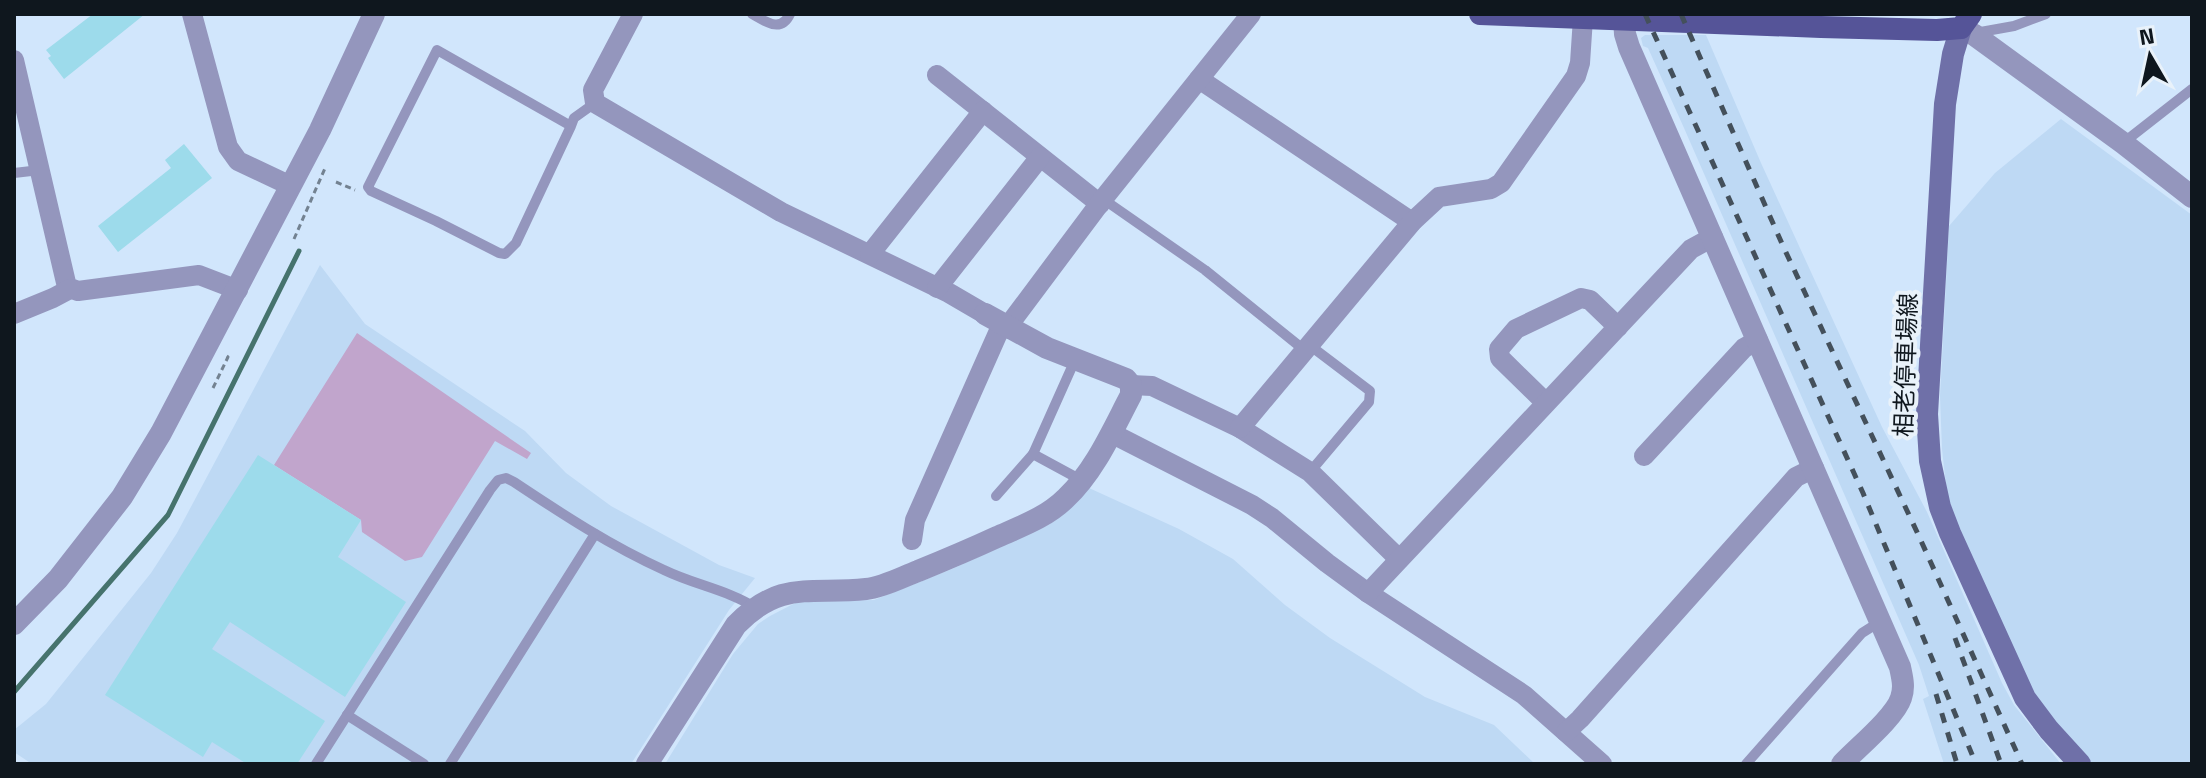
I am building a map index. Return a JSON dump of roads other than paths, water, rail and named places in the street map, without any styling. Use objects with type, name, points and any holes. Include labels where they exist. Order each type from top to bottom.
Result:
[{"type":"main road","points":[[1480,14],[1937,30],[1966,22]]},
{"type":"main road","name":"相老停車場線","points":[[1966,22],[1953,54],[1945,104],[1927,414],[1930,461],[1940,507],[1950,533],[2016,680],[2040,720],[2080,764]]},
{"type":"street","points":[[192,14],[233,156],[291,186]]},
{"type":"street","points":[[14,624],[58,579],[122,497],[161,433],[340,90],[374,14]]},
{"type":"street","points":[[633,14],[593,90],[595,103],[781,212],[870,254],[1075,360],[1126,379],[1131,385],[1131,395],[1082,481],[1059,505],[1036,520],[880,586],[798,590],[770,598],[748,613],[736,625],[647,764]]},
{"type":"street","points":[[912,540],[915,520],[999,323],[1014,318],[1101,202],[1251,14]]},
{"type":"street","points":[[1240,428],[1412,222],[1439,197],[1491,189],[1501,183],[1576,76],[1580,63],[1583,18]]},
{"type":"street","points":[[1624,19],[1629,47],[1900,667],[1903,685],[1901,699],[1892,713],[1842,764]]},
{"type":"street","points":[[1966,22],[2192,197]]},
{"type":"street","points":[[14,60],[64,279],[70,289]]},
{"type":"street","points":[[937,75],[1101,202]]},
{"type":"street","points":[[1199,79],[1412,222]]},
{"type":"street","points":[[870,254],[983,111]]},
{"type":"street","points":[[937,288],[1040,157]]},
{"type":"street","points":[[1368,593],[1691,249],[1713,237]]},
{"type":"street","points":[[14,314],[70,289],[78,291],[199,275],[238,290]]},
{"type":"street","points":[[1545,402],[1500,358],[1499,349],[1516,329],[1581,298],[1590,300],[1618,327]]},
{"type":"street","points":[[1644,456],[1744,348],[1758,340]]},
{"type":"street","points":[[1131,385],[1152,386],[1240,428],[1310,472],[1399,559]]},
{"type":"street","points":[[1111,433],[1272,518],[1368,593],[1524,695],[1602,764]]},
{"type":"street","points":[[1566,732],[1796,477],[1814,468]]},
{"type":"lane","points":[[752,14],[772,25],[781,25],[790,14]]},
{"type":"lane","points":[[1966,22],[2014,26],[2046,14]]},
{"type":"lane","points":[[571,126],[437,50],[368,187],[505,254],[516,243],[571,126],[574,118],[595,103]]},
{"type":"lane","points":[[2123,143],[2192,89]]},
{"type":"lane","points":[[14,173],[41,170]]},
{"type":"lane","points":[[1101,202],[1205,270],[1370,391],[1369,402],[1310,472]]},
{"type":"lane","points":[[996,496],[1033,454],[1075,360]]},
{"type":"lane","points":[[1033,454],[1082,481]]},
{"type":"lane","points":[[316,764],[498,480],[506,478],[514,482],[637,558],[682,579],[731,594],[756,608]]},
{"type":"lane","points":[[450,764],[595,534]]},
{"type":"lane","points":[[1746,764],[1862,633],[1881,621]]},
{"type":"lane","points":[[347,715],[424,764]]},
{"type":"waterway","points":[[14,692],[168,515],[299,251]]},
{"type":"railway","points":[[1645,14],[1863,493],[1976,764]]},
{"type":"railway","points":[[1681,14],[1783,246],[2022,764]]},
{"type":"railway","points":[[1955,638],[2001,764]]},
{"type":"railway","points":[[1936,694],[1957,764]]}]
